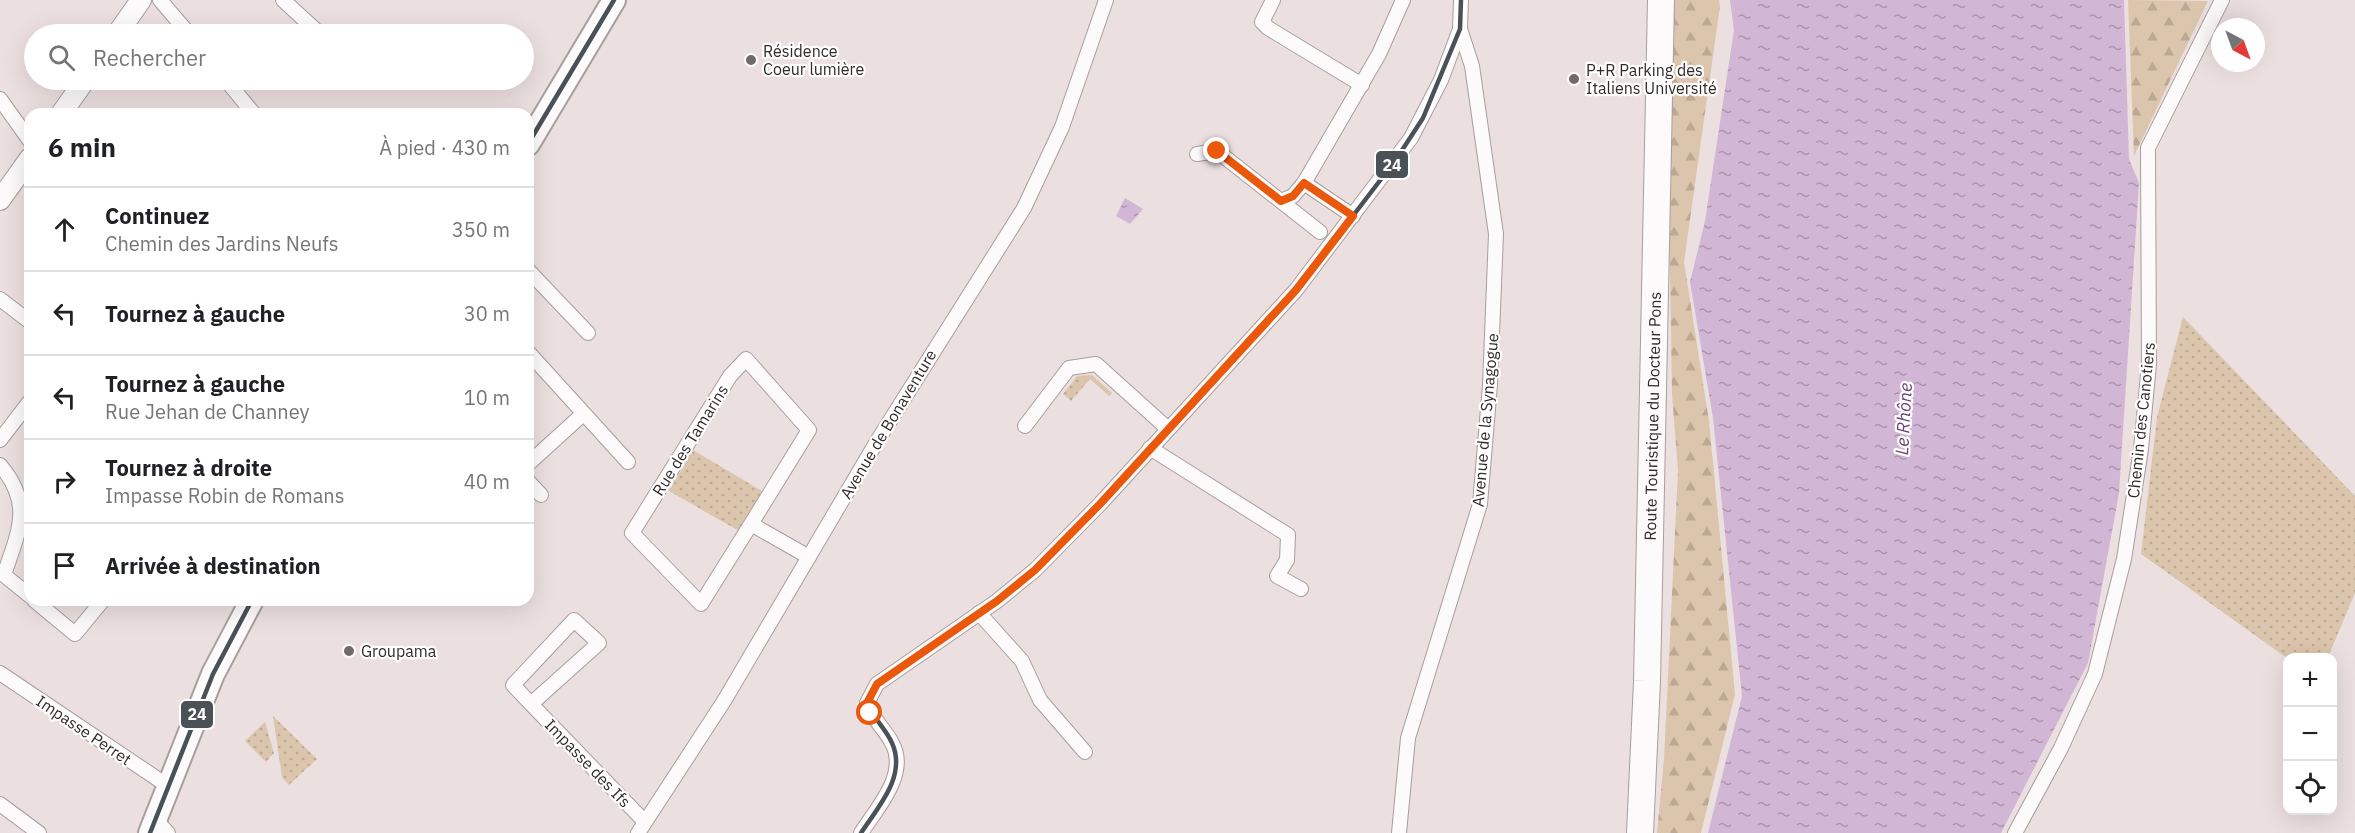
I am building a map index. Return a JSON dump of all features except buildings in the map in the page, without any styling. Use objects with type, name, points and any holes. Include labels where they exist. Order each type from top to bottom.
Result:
[{"type":"highway","name":"Route Touristique du Docteur Pons","points":[[1640,833],[1647,681],[1661,0]]},
{"type":"main road","points":[[124,24],[141,0]]},
{"type":"main road","points":[[534,134],[615,0]]},
{"type":"main road","points":[[66,108],[78,90]]},
{"type":"main road","points":[[1,197],[24,166]]},
{"type":"main road","points":[[158,828],[168,786],[213,674],[249,606]]},
{"type":"street","points":[[160,0],[180,24]]},
{"type":"street","points":[[283,0],[309,24]]},
{"type":"street","name":"Avenue de Bonaventure","points":[[642,828],[724,701],[906,393],[1024,208],[1062,127],[1106,0]]},
{"type":"street","points":[[1273,0],[1262,22],[1268,28],[1362,85]]},
{"type":"street","points":[[1281,201],[1293,196],[1304,183],[1379,54],[1403,0]]},
{"type":"street","name":"Avenue de la Synagogue","points":[[1399,833],[1408,738],[1480,504],[1490,385],[1496,234],[1472,66],[1460,28],[1461,0]]},
{"type":"street","name":"Chemin des Canotiers","points":[[2014,833],[2061,748],[2095,675],[2124,559],[2141,449],[2149,364],[2148,148],[2222,0]]},
{"type":"street","points":[[861,833],[894,780],[897,770],[893,744],[870,713],[867,703],[869,694],[877,684],[901,665],[980,613],[1035,570],[1296,290],[1353,216],[1423,118],[1441,80],[1460,28]]},
{"type":"street","points":[[234,90],[249,108]]},
{"type":"street","points":[[0,99],[24,133]]},
{"type":"street","points":[[1197,154],[1217,151],[1320,232]]},
{"type":"street","points":[[1304,183],[1353,216]]},
{"type":"street","points":[[534,276],[588,333]]},
{"type":"street","points":[[0,299],[24,317]]},
{"type":"street","points":[[534,359],[628,462]]},
{"type":"street","name":"Rue des Tamarins","points":[[746,359],[809,430],[751,524],[701,604],[632,533],[730,375],[746,359]]},
{"type":"street","points":[[1025,426],[1069,368],[1096,364],[1167,428]]},
{"type":"street","points":[[0,440],[24,409]]},
{"type":"street","points":[[534,459],[583,414]]},
{"type":"street","points":[[1150,447],[1288,535],[1287,560],[1277,576],[1301,589]]},
{"type":"street","points":[[0,465],[17,494],[21,517],[19,538],[4,574],[24,591]]},
{"type":"street","points":[[534,487],[542,495]]},
{"type":"street","points":[[751,524],[809,557]]},
{"type":"street","points":[[41,606],[75,634],[98,606]]},
{"type":"street","points":[[980,613],[1022,661],[1040,700],[1085,752]]},
{"type":"street","name":"Impasse des Ifs","points":[[531,704],[599,643],[574,620],[513,685],[642,828]]},
{"type":"street","name":"Impasse Perret","points":[[0,673],[168,786]]},
{"type":"street","points":[[0,804],[39,833]]},
{"type":"green space","points":[[1674,0],[1719,0],[1720,6],[1684,262],[1709,421],[1735,694],[1701,833],[1657,833],[1664,759],[1678,470],[1672,394],[1669,211]]},
{"type":"green space","points":[[2128,0],[2208,1],[2134,156]]},
{"type":"green space","points":[[2183,317],[2355,496],[2355,593],[2330,653],[2283,653],[2283,655],[2141,554],[2157,417]]},
{"type":"green space","points":[[1092,375],[1112,393],[1109,396],[1090,379],[1071,401],[1063,394],[1077,376]]},
{"type":"green space","points":[[693,450],[762,491],[739,531],[669,491]]},
{"type":"green space","points":[[273,716],[317,759],[289,785],[282,777]]},
{"type":"green space","points":[[265,722],[274,753],[266,762],[245,741]]},
{"type":"water","name":"Le Rhône","points":[[1730,0],[2124,0],[2129,159],[2139,183],[2119,493],[2088,663],[2001,833],[1708,833],[1742,696],[1713,418],[1690,282],[1705,221],[1734,30]]},
{"type":"water","points":[[1125,198],[1143,209],[1130,224],[1116,216]]},
{"type":"transit line","name":"24","points":[[534,134],[614,0]]},
{"type":"transit line","name":"24","points":[[861,833],[888,791],[896,767],[896,755],[892,743],[867,703],[877,684],[997,601],[1035,570],[1100,504],[1296,290],[1395,161],[1423,118],[1460,29],[1461,0]]},
{"type":"transit line","name":"24","points":[[150,833],[213,674],[249,606]]},
{"type":"place","name":"Résidence Coeur lumière","points":[[751,60]]},
{"type":"place","name":"P+R Parking des Italiens Université","points":[[1574,79]]},
{"type":"place","name":"Groupama","points":[[349,651]]},
{"type":"route","points":[[870,713],[867,703],[869,694],[877,684],[1015,587],[1080,525],[1296,290],[1353,216],[1304,183],[1293,196],[1281,201],[1217,151]]}]
